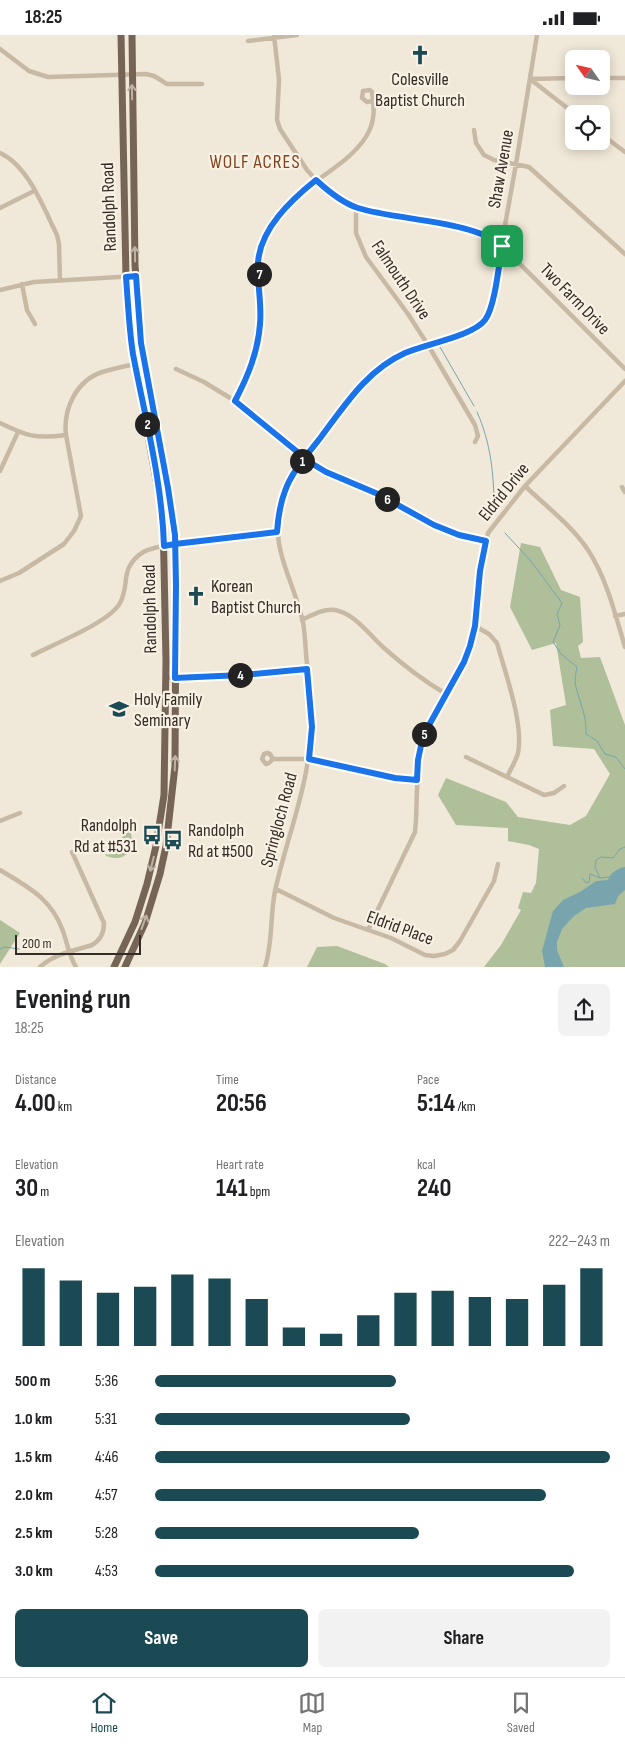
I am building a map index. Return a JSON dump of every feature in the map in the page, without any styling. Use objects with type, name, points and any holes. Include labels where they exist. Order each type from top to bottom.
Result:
[{"type":"main road","name":"Randolph Road","points":[[114,967],[135,922],[147,883],[156,846],[164,795],[166,585],[160,491],[133,353],[126,277],[121,35]]},
{"type":"main road","name":"Randolph Road","points":[[125,967],[145,923],[160,873],[166,846],[175,766],[175,544],[168,488],[141,343],[136,276],[132,35]]},
{"type":"street","points":[[248,41],[275,36],[297,35]]},
{"type":"street","name":"Shaw Avenue","points":[[302,620],[282,561],[277,532],[278,519],[285,491],[294,473],[305,458],[359,387],[371,376],[399,356],[480,325],[489,314],[537,35]]},
{"type":"street","name":"Two Farm Drive","points":[[275,36],[279,80],[277,120],[280,129],[307,170],[316,180],[336,197],[356,207],[478,232],[497,241],[625,369]]},
{"type":"street","points":[[0,49],[30,71],[48,77],[132,74],[154,76],[167,84],[202,84]]},
{"type":"street","points":[[530,79],[565,78]]},
{"type":"street","points":[[610,78],[625,78]]},
{"type":"street","points":[[530,79],[565,106]]},
{"type":"street","points":[[235,401],[246,379],[257,345],[261,307],[258,265],[265,238],[287,205],[316,180],[353,153],[366,138],[371,128],[374,114],[372,101]]},
{"type":"street","points":[[474,130],[476,143],[484,155],[494,160],[529,167],[625,254]]},
{"type":"street","points":[[610,141],[625,152]]},
{"type":"street","points":[[0,153],[23,171],[57,235],[60,280]]},
{"type":"street","points":[[0,208],[34,191]]},
{"type":"street","name":"Falmouth Drive","points":[[356,207],[356,233],[366,257],[428,345],[475,425],[478,436],[475,442]]},
{"type":"street","points":[[0,290],[22,284],[60,280],[136,276]]},
{"type":"street","points":[[22,284],[26,310],[35,325]]},
{"type":"street","points":[[0,581],[19,573],[64,544],[74,531],[81,516],[65,426],[69,404],[81,385],[100,373],[136,364]]},
{"type":"street","points":[[176,369],[216,388],[235,401],[305,458],[326,472],[378,494],[434,525],[459,535],[486,541]]},
{"type":"street","name":"Eldrid Drive","points":[[368,930],[415,833],[418,760],[423,736],[464,662],[475,626],[480,571],[488,533],[525,486],[625,381]]},
{"type":"street","points":[[0,423],[18,432],[41,437],[66,435]]},
{"type":"street","points":[[0,471],[18,432]]},
{"type":"street","points":[[525,486],[588,550],[602,576],[625,647]]},
{"type":"street","points":[[33,655],[96,624],[115,611],[123,597],[126,574],[130,565],[141,553],[175,544],[277,532]]},
{"type":"street","points":[[302,620],[329,610],[343,612],[361,625],[383,648],[416,674],[446,693]]},
{"type":"street","points":[[615,616],[625,614]]},
{"type":"street","name":"Springloch Road","points":[[265,967],[271,939],[272,907],[309,759],[312,727],[302,620]]},
{"type":"street","points":[[475,626],[489,634],[497,643],[517,722],[518,754],[507,777]]},
{"type":"street","points":[[165,678],[242,675],[307,669]]},
{"type":"street","points":[[466,757],[544,795],[554,793],[564,786]]},
{"type":"street","points":[[273,759],[309,759],[395,778],[417,780]]},
{"type":"street","points":[[0,821],[20,813]]},
{"type":"street","points":[[40,967],[48,959],[96,942],[104,932],[104,923],[72,852]]},
{"type":"street","name":"Eldrid Place","points":[[276,889],[334,918],[391,937],[425,955],[434,956],[453,950],[460,941],[494,881],[498,864]]},
{"type":"street","points":[[0,870],[34,890],[44,899],[60,922],[69,952],[76,967]]},
{"type":"green space","points":[[521,543],[540,547],[561,590],[580,597],[583,642],[578,646],[581,658],[600,657],[625,725],[625,967],[484,967],[501,945],[521,910],[518,908],[523,892],[531,893],[536,883],[539,849],[508,841],[508,828],[456,825],[438,795],[446,778],[506,802],[518,817],[570,825],[586,816],[610,774],[594,749],[553,746],[550,710],[566,705],[556,643],[532,650],[510,607]]},
{"type":"green space","points":[[127,827],[129,828],[132,841],[129,852],[120,858],[106,856],[105,853],[108,855],[128,830]]},
{"type":"green space","points":[[0,920],[20,933],[0,964]]},
{"type":"green space","points":[[337,946],[389,967],[307,967],[317,947]]},
{"type":"water","points":[[625,867],[625,890],[618,896],[615,904],[586,908],[574,916],[562,929],[557,942],[557,950],[564,967],[545,967],[542,951],[553,911],[563,900],[580,892],[596,881],[608,880],[615,871]]},
{"type":"waterway","points":[[440,347],[474,406]]},
{"type":"waterway","points":[[477,412],[489,447],[494,509]]},
{"type":"waterway","points":[[505,533],[530,560],[562,603],[557,614],[560,625],[553,642],[561,654],[577,667],[575,685],[584,716],[586,734],[597,741],[605,754],[616,757],[625,769]]},
{"type":"waterway","points":[[610,877],[600,878],[595,867],[596,860],[601,857],[613,858],[620,849],[625,847]]},
{"type":"waterway","points":[[582,878],[585,882],[589,883],[590,874],[600,878]]},
{"type":"waterway","points":[[0,949],[5,947],[19,949]]},
{"type":"place","name":"Colesville Baptist Church","points":[[420,55]]},
{"type":"place","name":"Korean Baptist Church","points":[[196,596]]},
{"type":"place","name":"Holy Family Seminary","points":[[119,709]]},
{"type":"place","name":"Randolph Rd at #531","points":[[152,835]]},
{"type":"place","name":"Randolph Rd at #500","points":[[173,840]]},
{"type":"district","name":"WOLF ACRES","points":[[255,162]]},
{"type":"route","points":[[502,246],[492,302],[489,314],[485,320],[468,331],[399,356],[380,367],[359,387],[305,458],[294,473],[285,491],[278,519],[277,532],[175,544],[164,546],[160,491],[133,353],[126,277],[136,276],[141,343],[175,535],[175,544],[176,585],[175,678],[242,675],[307,669],[312,727],[309,759],[395,778],[417,780],[418,760],[423,736],[464,662],[470,646],[475,626],[480,571],[486,541],[459,535],[434,525],[378,494],[326,472],[311,463],[305,458],[270,429],[235,401],[246,379],[257,345],[261,307],[258,265],[265,238],[287,205],[316,180],[336,197],[356,207],[478,232],[497,241],[502,246]]}]
